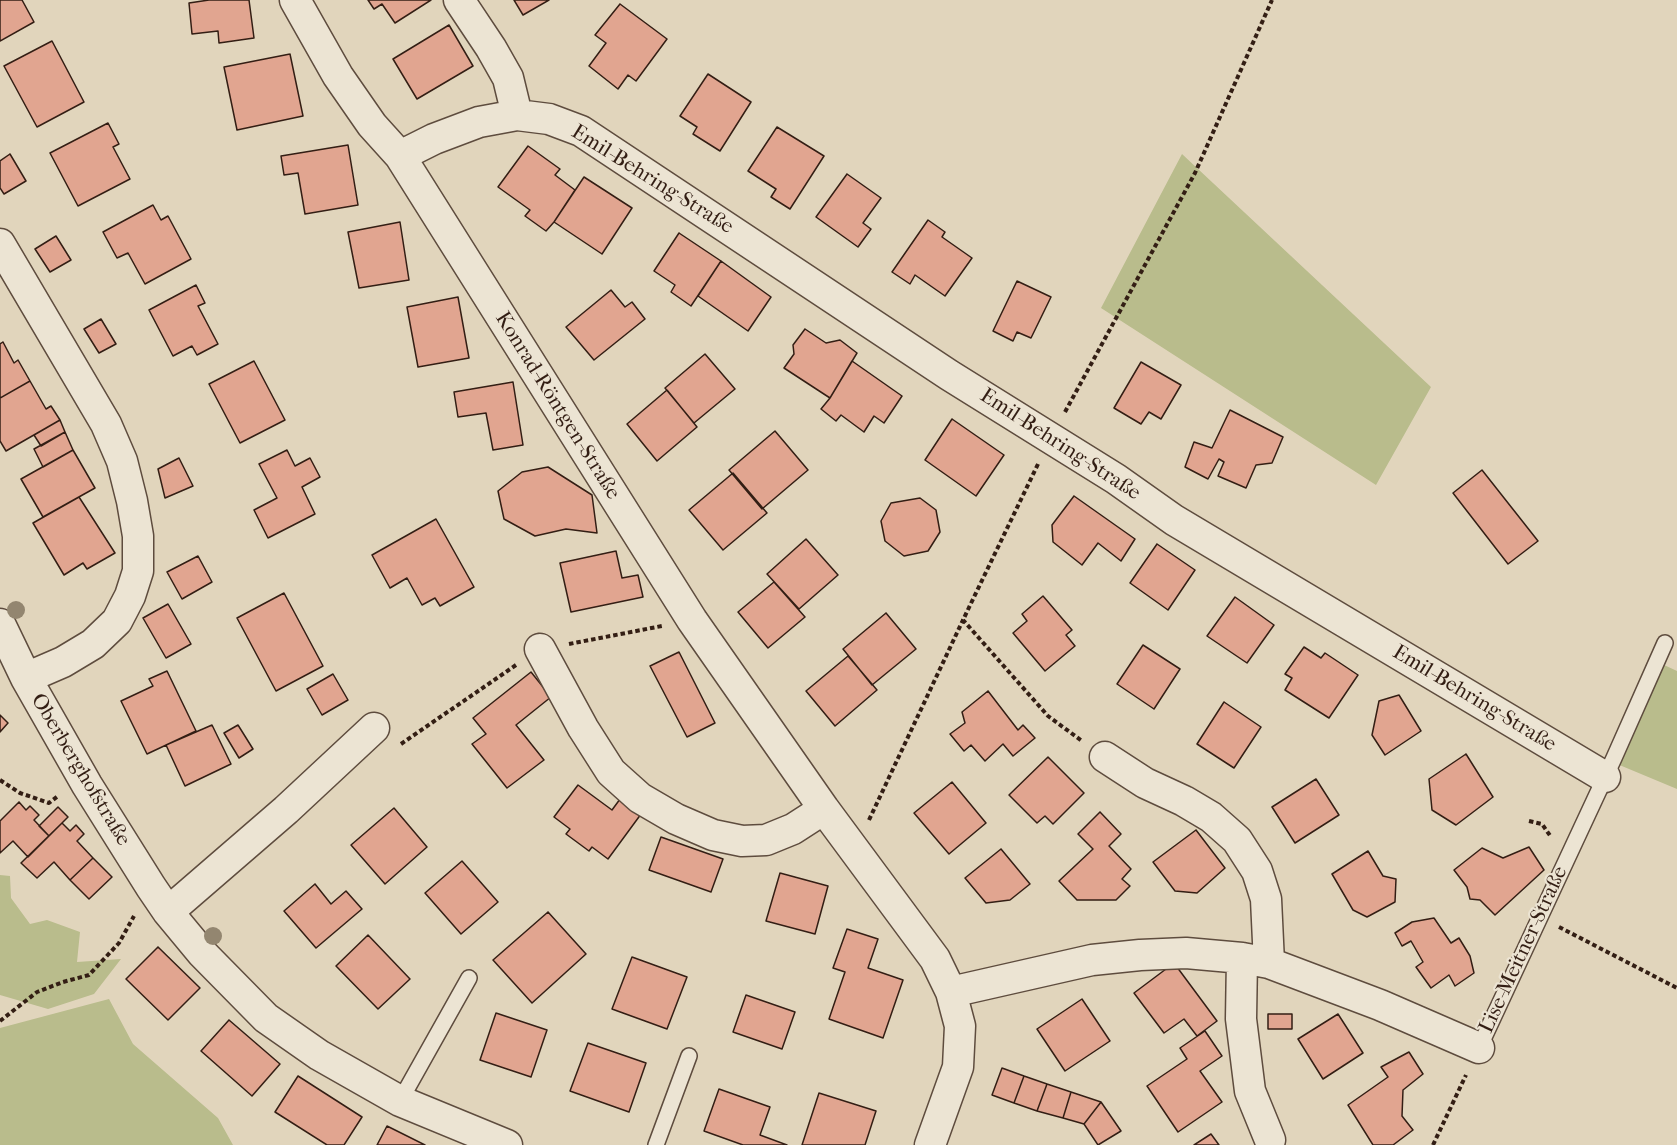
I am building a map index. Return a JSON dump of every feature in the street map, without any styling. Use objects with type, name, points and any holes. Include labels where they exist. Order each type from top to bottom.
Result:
[{"type":"street","name":"Konrad-Röntgen-Straße","points":[[295,0],[338,76],[372,125],[400,156],[692,620],[824,809],[935,959],[951,992],[960,1026],[958,1067],[930,1145]]},
{"type":"street","points":[[459,0],[508,78],[517,115]]},
{"type":"street","name":"Emil-Behring-Straße","points":[[400,156],[434,139],[479,122],[517,115],[549,119],[581,131],[949,375],[1116,479],[1174,520],[1605,777]]},
{"type":"street","points":[[0,244],[106,424],[122,461],[138,536],[138,571],[130,596],[117,621],[93,644],[63,662],[26,678]]},
{"type":"street","name":"Oberberghofstraße","points":[[0,624],[26,678],[82,776],[151,887],[195,945],[266,1018],[319,1055],[400,1101],[507,1145]]},
{"type":"street","points":[[540,649],[583,728],[611,772],[640,798],[676,819],[713,835],[742,841],[766,840],[793,829],[824,809]]},
{"type":"street","points":[[168,912],[286,810],[374,728]]},
{"type":"street","points":[[1105,757],[1145,783],[1184,801],[1211,817],[1237,840],[1257,871],[1266,900],[1256,961],[1241,1019],[1250,1092],[1270,1140]]},
{"type":"street","name":"Lise-Meitner-Straße","points":[[951,992],[1092,960],[1186,953],[1256,961],[1380,1005],[1479,1048]]},
{"type":"lane","name":"Lise-Meitner-Straße","points":[[1479,1048],[1665,643]]},
{"type":"lane","points":[[400,1101],[469,978]]},
{"type":"lane","points":[[657,1145],[689,1056]]},
{"type":"path","points":[[861,814],[867,822],[1050,438],[1195,173],[1272,0]]},
{"type":"path","points":[[963,620],[1048,716],[1105,757]]},
{"type":"path","points":[[0,780],[20,793],[49,803],[82,776]]},
{"type":"path","points":[[0,1021],[37,992],[89,975],[119,943],[151,887]]},
{"type":"path","points":[[1540,917],[1677,988]]},
{"type":"path","points":[[1433,1145],[1479,1048]]},
{"type":"green space","points":[[1182,154],[1431,387],[1376,485],[1101,308]]},
{"type":"green space","points":[[1662,664],[1677,671],[1677,789],[1617,764]]},
{"type":"green space","points":[[0,875],[10,876],[11,898],[30,924],[47,920],[80,932],[77,962],[121,959],[94,994],[48,1009],[0,995]]},
{"type":"green space","points":[[109,999],[133,1044],[218,1118],[233,1145],[0,1145],[0,1028]]},
{"type":"building","points":[[0,0],[22,0],[34,22],[0,41]]},
{"type":"building","points":[[209,0],[249,0],[254,38],[219,43],[218,31],[192,34],[189,3]]},
{"type":"building","points":[[368,0],[431,0],[395,23],[382,4],[374,9]]},
{"type":"building","points":[[514,0],[549,0],[523,15]]},
{"type":"building","points":[[620,4],[667,39],[636,81],[628,75],[618,89],[589,66],[606,43],[595,35]]},
{"type":"building","points":[[449,25],[473,66],[417,99],[393,59]]},
{"type":"building","points":[[52,41],[84,102],[37,127],[4,66]]},
{"type":"building","points":[[290,54],[303,116],[237,130],[224,67]]},
{"type":"building","points":[[708,74],[751,102],[720,151],[693,134],[697,127],[680,116]]},
{"type":"building","points":[[108,123],[119,144],[113,147],[130,179],[78,206],[50,153]]},
{"type":"building","points":[[777,127],[824,156],[790,209],[771,197],[776,189],[748,171]]},
{"type":"building","points":[[348,145],[358,205],[305,214],[298,173],[284,175],[281,156]]},
{"type":"building","points":[[528,146],[560,169],[555,175],[575,190],[546,231],[525,216],[530,210],[498,187]]},
{"type":"building","points":[[10,154],[26,181],[4,194],[0,188],[0,161]]},
{"type":"building","points":[[847,174],[881,198],[863,223],[871,229],[858,247],[816,217]]},
{"type":"building","points":[[584,177],[632,208],[602,254],[554,222]]},
{"type":"building","points":[[153,205],[161,220],[168,216],[191,259],[145,284],[128,253],[117,258],[103,232]]},
{"type":"building","points":[[928,220],[945,232],[942,237],[972,258],[945,296],[915,275],[910,284],[892,272]]},
{"type":"building","points":[[400,222],[409,280],[359,288],[348,232]]},
{"type":"building","points":[[679,233],[721,261],[691,306],[671,292],[675,285],[654,271]]},
{"type":"building","points":[[56,236],[71,260],[50,272],[35,249]]},
{"type":"building","points":[[721,261],[771,297],[748,331],[698,296]]},
{"type":"building","points":[[1017,281],[1051,297],[1031,338],[1017,332],[1013,341],[993,331]]},
{"type":"building","points":[[196,285],[205,303],[198,306],[218,344],[197,355],[192,346],[173,356],[149,310]]},
{"type":"building","points":[[611,290],[625,307],[632,302],[645,319],[594,360],[566,327]]},
{"type":"building","points":[[458,297],[469,358],[418,367],[407,307]]},
{"type":"building","points":[[101,319],[116,344],[99,353],[84,329]]},
{"type":"building","points":[[805,329],[826,343],[840,340],[857,353],[830,398],[784,368],[794,354],[793,345]]},
{"type":"building","points":[[3,342],[14,363],[18,360],[30,381],[0,398],[0,344]]},
{"type":"building","points":[[705,354],[735,389],[694,423],[665,388]]},
{"type":"building","points":[[254,361],[285,420],[240,443],[209,384]]},
{"type":"building","points":[[852,361],[902,396],[884,423],[874,416],[864,432],[841,415],[836,421],[821,409]]},
{"type":"building","points":[[1141,362],[1181,385],[1161,419],[1149,412],[1141,424],[1114,408]]},
{"type":"building","points":[[30,381],[46,409],[51,406],[60,420],[6,451],[0,441],[0,398]]},
{"type":"building","points":[[513,382],[523,445],[493,450],[486,413],[458,417],[454,392]]},
{"type":"building","points":[[667,390],[697,427],[657,461],[627,424]]},
{"type":"building","points":[[1230,410],[1283,437],[1272,463],[1256,465],[1246,488],[1218,476],[1224,462],[1219,459],[1208,479],[1185,467],[1194,442],[1212,448]]},
{"type":"building","points":[[952,419],[1004,455],[976,496],[925,460]]},
{"type":"building","points":[[60,420],[65,432],[41,446],[34,435]]},
{"type":"building","points":[[775,431],[808,470],[762,509],[729,470]]},
{"type":"building","points":[[65,432],[73,450],[43,467],[34,449]]},
{"type":"building","points":[[73,450],[95,488],[43,517],[21,479]]},
{"type":"building","points":[[287,450],[295,466],[310,458],[320,477],[302,487],[315,514],[268,538],[254,510],[277,498],[259,464]]},
{"type":"building","points":[[179,458],[193,486],[165,498],[158,469]]},
{"type":"building","points":[[548,467],[592,495],[597,533],[566,529],[535,536],[504,519],[498,491],[522,472]]},
{"type":"building","points":[[1482,470],[1538,541],[1508,564],[1453,493]]},
{"type":"building","points":[[733,473],[767,513],[723,550],[689,510]]},
{"type":"building","points":[[1074,496],[1135,539],[1121,561],[1098,543],[1082,565],[1053,542],[1052,525]]},
{"type":"building","points":[[79,497],[115,553],[87,569],[83,563],[64,575],[33,523]]},
{"type":"building","points":[[920,498],[936,510],[940,532],[928,551],[904,556],[885,541],[881,521],[891,503]]},
{"type":"building","points":[[436,519],[474,587],[440,606],[435,598],[422,605],[407,578],[390,588],[372,555]]},
{"type":"building","points":[[806,539],[838,575],[799,609],[767,574]]},
{"type":"building","points":[[1157,544],[1195,570],[1168,610],[1130,583]]},
{"type":"building","points":[[616,551],[622,578],[638,575],[643,597],[571,612],[560,563]]},
{"type":"building","points":[[198,556],[212,582],[182,599],[167,572]]},
{"type":"building","points":[[774,582],[805,617],[768,648],[738,612]]},
{"type":"building","points":[[284,593],[323,666],[276,691],[237,618]]},
{"type":"building","points":[[1043,596],[1072,630],[1066,635],[1075,646],[1045,671],[1013,633],[1027,621],[1022,614]]},
{"type":"building","points":[[1235,597],[1274,625],[1247,663],[1207,636]]},
{"type":"building","points":[[168,604],[191,644],[166,658],[143,618]]},
{"type":"building","points":[[886,613],[916,649],[872,685],[843,649]]},
{"type":"building","points":[[1143,645],[1180,669],[1154,709],[1117,684]]},
{"type":"building","points":[[1304,647],[1321,658],[1325,653],[1358,675],[1329,718],[1285,690],[1292,678],[1285,674]]},
{"type":"building","points":[[679,652],[715,723],[687,737],[650,666]]},
{"type":"building","points":[[848,656],[877,690],[835,726],[806,691]]},
{"type":"building","points":[[167,671],[196,731],[147,754],[121,701],[153,686],[149,679]]},
{"type":"building","points":[[531,672],[551,697],[516,725],[544,760],[507,788],[472,744],[486,734],[473,718]]},
{"type":"building","points":[[333,674],[348,700],[322,715],[307,689]]},
{"type":"building","points":[[988,691],[1018,730],[1023,725],[1035,738],[1013,756],[1003,744],[985,761],[971,745],[964,751],[950,734],[965,723],[962,712]]},
{"type":"building","points":[[1399,695],[1421,731],[1385,755],[1372,735],[1379,701]]},
{"type":"building","points":[[1224,702],[1261,727],[1234,768],[1197,744]]},
{"type":"building","points":[[0,715],[8,723],[0,732]]},
{"type":"building","points":[[212,725],[231,764],[185,786],[166,745]]},
{"type":"building","points":[[238,725],[253,749],[239,758],[224,733]]},
{"type":"building","points":[[1466,754],[1493,797],[1456,825],[1432,810],[1429,779]]},
{"type":"building","points":[[1048,757],[1084,793],[1053,824],[1045,816],[1037,823],[1009,795]]},
{"type":"building","points":[[1316,779],[1339,815],[1295,843],[1272,807]]},
{"type":"building","points":[[952,782],[986,823],[949,854],[914,813]]},
{"type":"building","points":[[578,785],[612,810],[623,795],[644,810],[608,859],[592,847],[589,851],[566,834],[570,829],[554,817]]},
{"type":"building","points":[[19,802],[26,810],[30,806],[39,815],[34,820],[49,836],[28,857],[13,841],[0,853],[0,821]]},
{"type":"building","points":[[58,807],[68,817],[49,836],[39,826]]},
{"type":"building","points":[[394,808],[427,847],[385,884],[351,845]]},
{"type":"building","points":[[1100,812],[1121,834],[1109,846],[1131,869],[1122,879],[1130,886],[1116,900],[1077,900],[1059,881],[1093,849],[1078,834]]},
{"type":"building","points":[[62,823],[70,831],[76,825],[84,834],[77,841],[93,858],[70,880],[54,862],[37,878],[21,863]]},
{"type":"building","points":[[1196,830],[1225,868],[1197,893],[1175,891],[1153,862]]},
{"type":"building","points":[[661,837],[723,859],[711,892],[649,870]]},
{"type":"building","points":[[1529,847],[1544,870],[1495,915],[1480,900],[1470,899],[1467,887],[1454,870],[1482,848],[1503,858]]},
{"type":"building","points":[[1001,849],[1030,884],[1010,900],[986,903],[965,878]]},
{"type":"building","points":[[1368,851],[1383,876],[1396,879],[1395,902],[1367,917],[1353,910],[1332,874]]},
{"type":"building","points":[[93,858],[112,877],[89,899],[70,880]]},
{"type":"building","points":[[462,861],[498,902],[461,934],[425,893]]},
{"type":"building","points":[[780,873],[828,886],[815,934],[766,921]]},
{"type":"building","points":[[315,884],[331,904],[346,891],[362,909],[316,948],[284,911]]},
{"type":"building","points":[[548,912],[586,954],[532,1003],[493,960]]},
{"type":"building","points":[[1434,918],[1451,943],[1459,938],[1470,956],[1474,973],[1455,986],[1449,975],[1431,988],[1416,967],[1423,962],[1411,941],[1402,946],[1395,933],[1412,922]]},
{"type":"building","points":[[847,929],[878,939],[868,968],[903,980],[883,1038],[829,1019],[845,972],[833,968]]},
{"type":"building","points":[[368,935],[410,979],[378,1009],[336,966]]},
{"type":"building","points":[[158,947],[200,988],[168,1020],[126,979]]},
{"type":"building","points":[[632,957],[687,977],[667,1029],[612,1009]]},
{"type":"building","points":[[1174,963],[1217,1021],[1197,1036],[1184,1019],[1164,1033],[1134,993]]},
{"type":"building","points":[[746,995],[795,1012],[782,1049],[733,1032]]},
{"type":"building","points":[[1082,999],[1110,1041],[1065,1071],[1037,1029]]},
{"type":"building","points":[[496,1013],[547,1030],[531,1077],[480,1060]]},
{"type":"building","points":[[1268,1014],[1292,1014],[1292,1029],[1268,1029]]},
{"type":"building","points":[[1338,1014],[1363,1053],[1323,1079],[1298,1039]]},
{"type":"building","points":[[229,1020],[280,1064],[252,1096],[201,1051]]},
{"type":"building","points":[[1205,1031],[1222,1056],[1200,1071],[1222,1102],[1178,1132],[1147,1086],[1187,1059],[1180,1048]]},
{"type":"building","points":[[588,1043],[646,1063],[629,1112],[570,1091]]},
{"type":"building","points":[[1409,1052],[1423,1074],[1403,1090],[1402,1116],[1413,1130],[1393,1145],[1373,1145],[1348,1105],[1388,1077],[1381,1067]]},
{"type":"building","points":[[1002,1068],[1024,1076],[1014,1103],[992,1095]]},
{"type":"building","points":[[298,1076],[362,1117],[344,1145],[327,1145],[275,1112]]},
{"type":"building","points":[[1024,1076],[1047,1084],[1037,1111],[1014,1103]]},
{"type":"building","points":[[1047,1084],[1071,1092],[1063,1118],[1037,1111]]},
{"type":"building","points":[[719,1089],[770,1107],[760,1135],[787,1145],[743,1145],[704,1131]]},
{"type":"building","points":[[1071,1092],[1101,1102],[1084,1124],[1063,1118]]},
{"type":"building","points":[[819,1093],[876,1111],[865,1145],[802,1145]]},
{"type":"building","points":[[1101,1102],[1121,1131],[1098,1145],[1084,1124]]},
{"type":"building","points":[[387,1126],[425,1145],[377,1145]]},
{"type":"building","points":[[1211,1134],[1219,1145],[1194,1145]]}]
